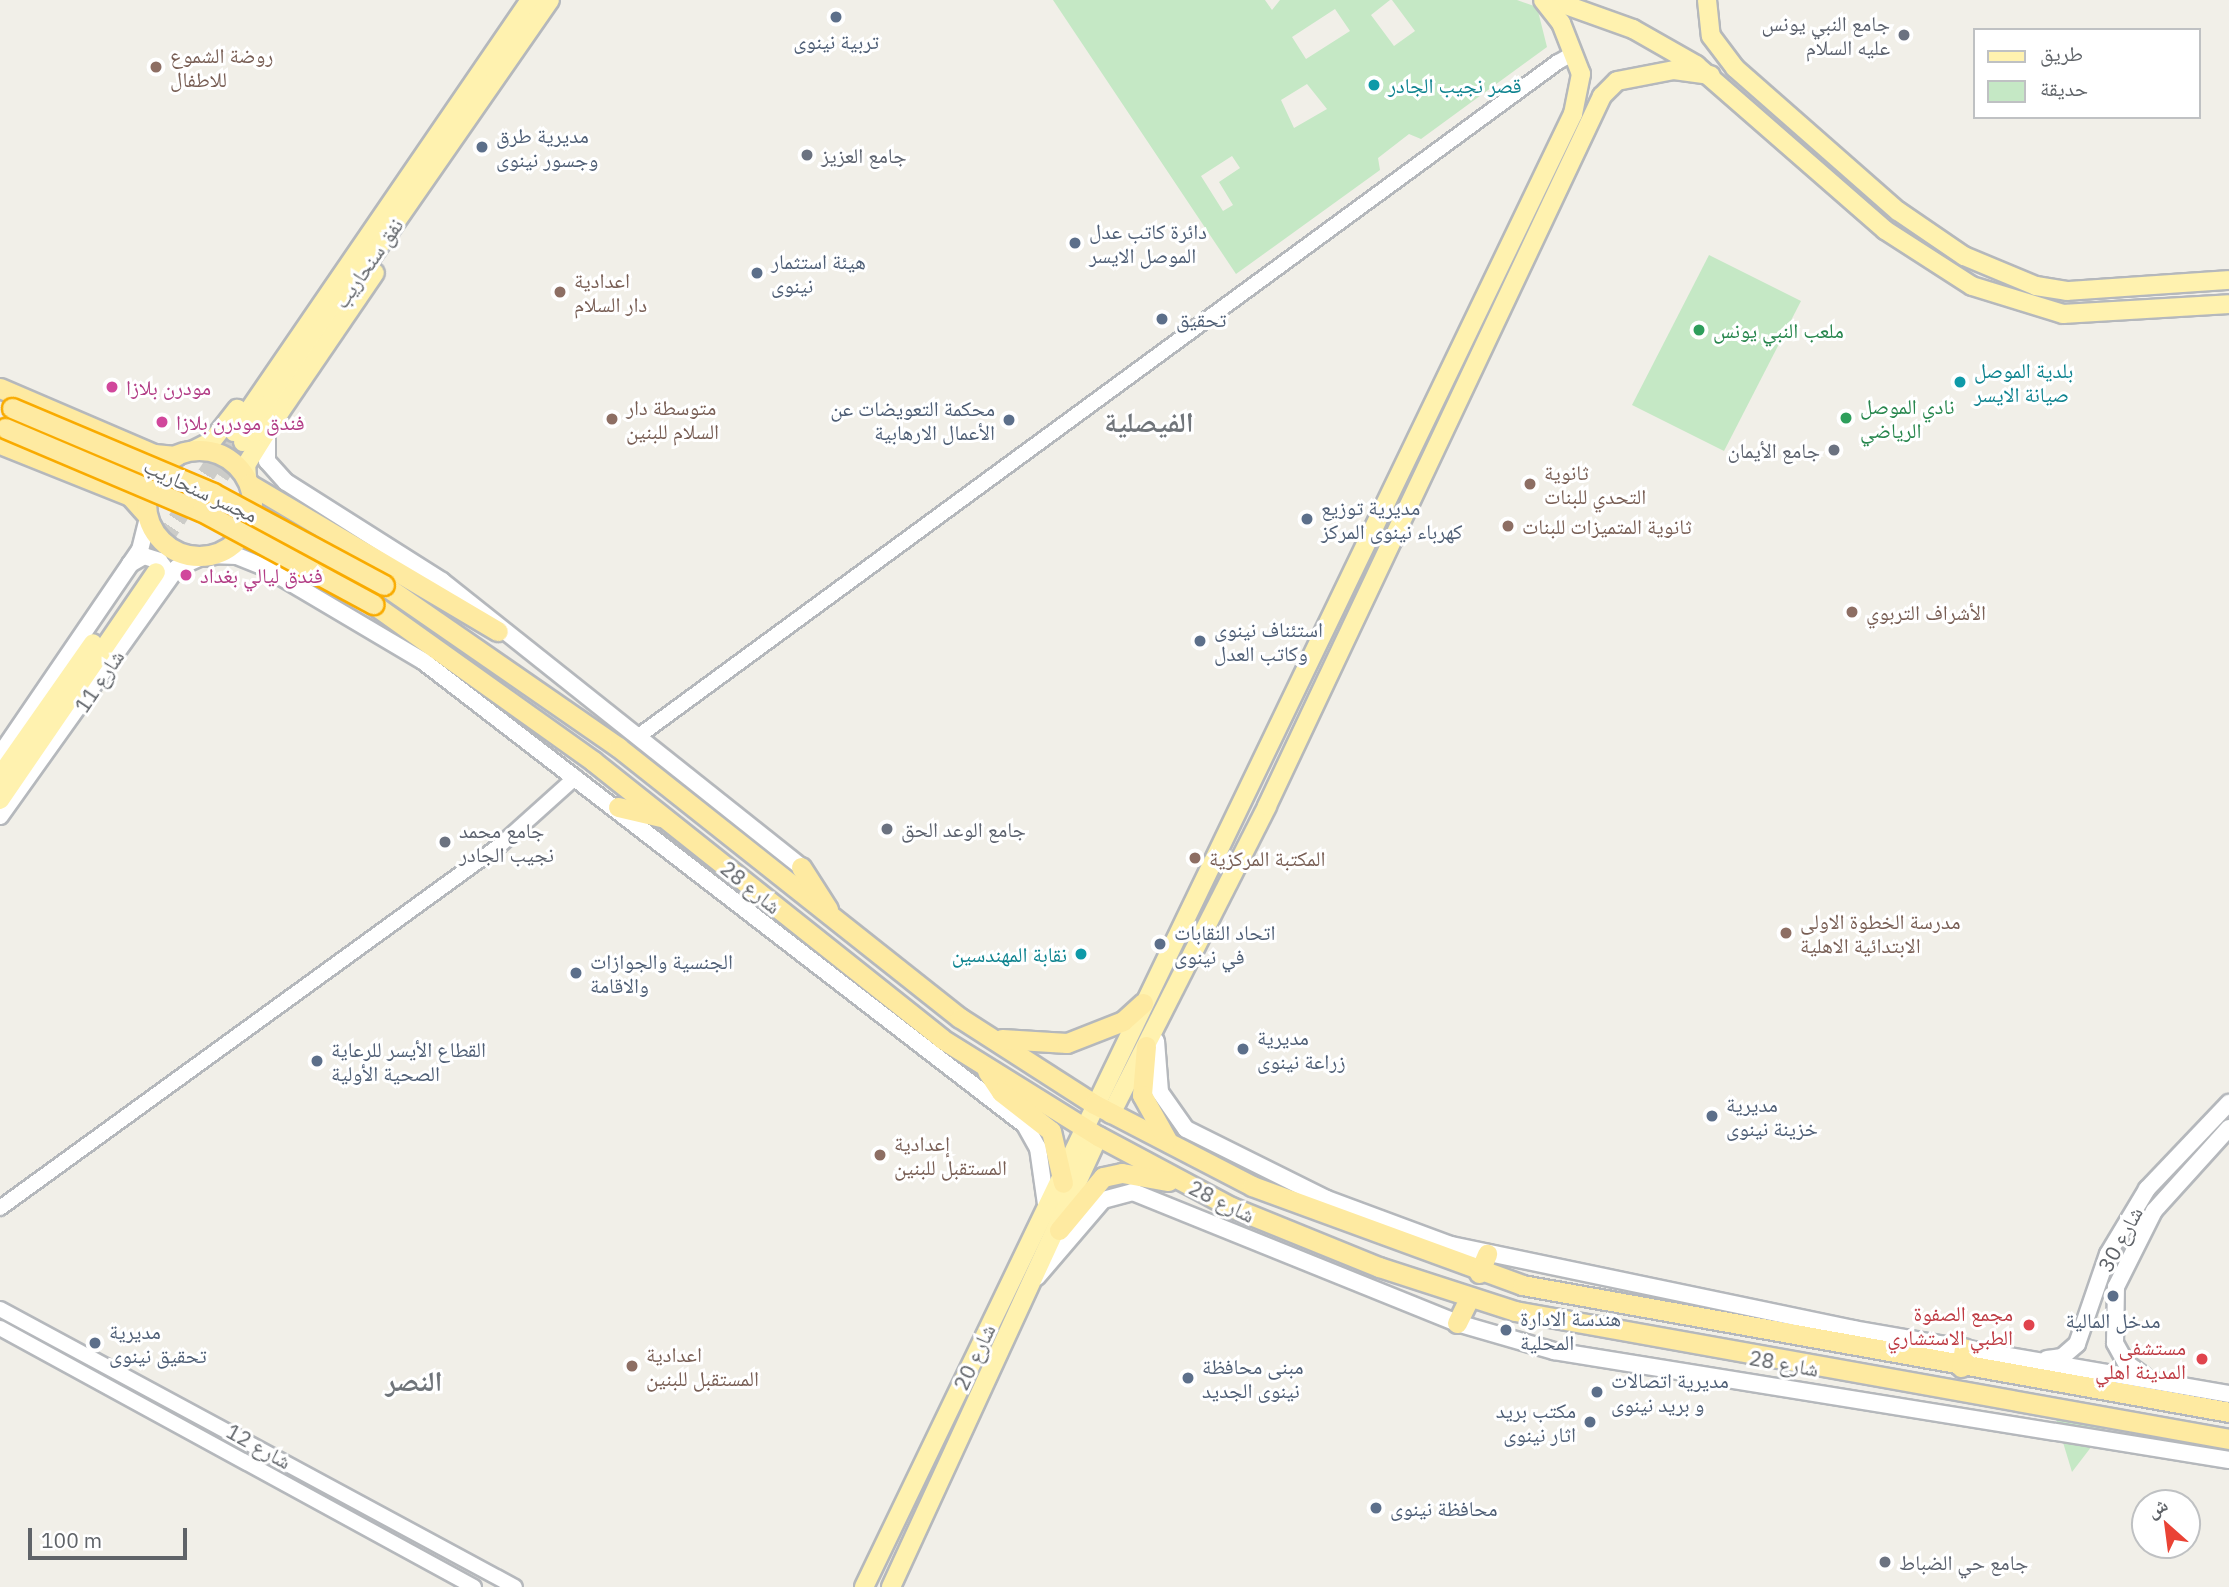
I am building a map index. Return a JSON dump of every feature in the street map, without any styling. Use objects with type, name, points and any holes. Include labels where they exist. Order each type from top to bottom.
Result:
[{"type":"highway","points":[[0,388],[154,454],[185,453],[227,457],[248,481],[498,631]]},
{"type":"highway","name":"مجسر سنحاريب","points":[[6,406],[213,494],[384,584]]},
{"type":"highway","points":[[2,432],[130,496],[168,546],[207,556],[244,532],[253,506],[248,481]]},
{"type":"highway","name":"مجسر سنحاريب","points":[[2,432],[213,517],[373,604]]},
{"type":"highway","points":[[148,517],[152,478],[185,453]]},
{"type":"highway","name":"شارع 28","points":[[384,584],[618,747],[982,1031],[1102,1109],[1300,1207],[1479,1273],[1791,1338],[1963,1357],[2229,1412]]},
{"type":"highway","name":"شارع 28","points":[[373,604],[427,637],[672,823],[897,1006],[979,1062],[1093,1132],[1197,1189],[1325,1247],[1469,1298],[1788,1364],[1954,1403],[2229,1439]]},
{"type":"highway","points":[[618,807],[672,823]]},
{"type":"highway","points":[[801,867],[834,918]]},
{"type":"highway","points":[[982,1031],[1019,1043],[1059,1045],[1114,1026],[1143,1003]]},
{"type":"highway","points":[[1146,1046],[1142,1096],[1173,1145]]},
{"type":"highway","points":[[979,1062],[1001,1092],[1051,1131],[1063,1183]]},
{"type":"highway","points":[[1093,1132],[1102,1109]]},
{"type":"highway","points":[[1053,1223],[1088,1188],[1112,1174],[1197,1189]]},
{"type":"highway","points":[[1479,1273],[1487,1254]]},
{"type":"highway","points":[[1457,1323],[1469,1298]]},
{"type":"highway","points":[[1788,1364],[1791,1338]]},
{"type":"main road","points":[[248,481],[246,465],[266,432],[470,133],[485,81],[530,0]]},
{"type":"main road","points":[[185,453],[212,440],[485,81],[550,0]]},
{"type":"main road","points":[[1102,1109],[1143,1003],[1248,797],[1573,114],[1578,65],[1544,0]]},
{"type":"main road","points":[[1552,0],[1607,18],[1711,75],[1885,230],[1962,281],[2039,310],[2081,314],[2229,304]]},
{"type":"main road","points":[[1707,0],[1709,27],[1726,59],[1898,211],[1981,265],[2050,289],[2087,292],[2229,280]]},
{"type":"main road","points":[[1102,1109],[1146,1046],[1267,806],[1602,96],[1617,81],[1674,70],[1711,75]]},
{"type":"main road","name":"نفق سنحاريب","points":[[239,437],[485,81]]},
{"type":"main road","points":[[1885,230],[1898,211]]},
{"type":"main road","points":[[236,410],[227,426],[233,441],[253,445],[266,432]]},
{"type":"main road","points":[[266,432],[264,454],[274,471],[442,581],[498,631],[640,735],[801,867]]},
{"type":"main road","name":"شارع 11","points":[[0,816],[149,572],[145,539],[148,517]]},
{"type":"main road","points":[[207,556],[237,556],[297,584],[424,661],[618,807],[1031,1130],[1053,1223]]},
{"type":"main road","name":"شارع 11","points":[[0,755],[149,572],[207,556]]},
{"type":"main road","points":[[0,776],[149,572]]},
{"type":"main road","points":[[0,800],[149,572]]},
{"type":"main road","points":[[1164,1009],[1154,1066],[1169,1112],[1205,1142],[1319,1196],[1487,1254],[1963,1357],[2020,1357],[2229,1394]]},
{"type":"main road","name":"شارع 30","points":[[2020,1357],[2054,1359],[2071,1352],[2129,1216],[2176,1153],[2229,1103]]},
{"type":"main road","name":"شارع 30","points":[[2153,1380],[2119,1354],[2111,1322],[2116,1287],[2154,1212],[2229,1128]]},
{"type":"main road","name":"شارع 20","points":[[891,1587],[1030,1290],[1053,1223],[1063,1183],[1093,1132]]},
{"type":"main road","name":"شارع 20","points":[[864,1587],[1053,1223],[1093,1132]]},
{"type":"main road","points":[[1030,1290],[1093,1209],[1112,1195],[1133,1192],[1457,1323],[1635,1366],[1954,1403],[2229,1460]]},
{"type":"street","points":[[640,735],[1563,58],[1578,65]]},
{"type":"street","points":[[0,1208],[499,846],[576,777]]},
{"type":"street","name":"شارع 12","points":[[0,1309],[194,1411],[515,1587]]},
{"type":"street","name":"شارع 12","points":[[0,1328],[474,1587]]},
{"type":"street","points":[[185,1429],[194,1411]]},
{"type":"street","points":[[397,1544],[405,1527]]},
{"type":"green space","points":[[1053,0],[1265,0],[1272,10],[1280,0],[1390,0],[1371,15],[1394,46],[1415,31],[1392,0],[1517,0],[1537,7],[1547,47],[1421,139],[1409,134],[1378,158],[1380,170],[1236,274]],"holes":[[[1335,9],[1350,31],[1306,59],[1292,37]],[[1307,84],[1327,109],[1294,128],[1281,100]],[[1232,156],[1240,168],[1219,182],[1233,205],[1223,211],[1201,176]]]},
{"type":"green space","points":[[1709,255],[1801,301],[1724,451],[1632,405]]},
{"type":"green space","points":[[2055,1416],[2108,1425],[2072,1472]]},
{"type":"tunnel","points":[[147,565],[234,432]]},
{"type":"tunnel","points":[[220,476],[243,442]]},
{"type":"place","name":"تربية نينوى","points":[[836,17]]},
{"type":"place","name":"جامع النبي يونس عليه السلام","points":[[1904,35]]},
{"type":"place","name":"روضة الشموع للاطفال","points":[[156,67]]},
{"type":"place","name":"قصر نجيب الجادر","points":[[1374,85]]},
{"type":"place","name":"مديرية طرق وجسور نينوى","points":[[482,147]]},
{"type":"place","name":"جامع العزيز","points":[[807,155]]},
{"type":"place","name":"دائرة كاتب عدل الموصل الايسر","points":[[1075,243]]},
{"type":"place","name":"هيئة استثمار نينوى","points":[[757,273]]},
{"type":"place","name":"اعدادية دار السلام","points":[[560,292]]},
{"type":"place","name":"تحقيق","points":[[1162,319]]},
{"type":"place","name":"ملعب النبي يونس","points":[[1699,330]]},
{"type":"place","name":"بلدية الموصل صيانة الايسر","points":[[1960,382]]},
{"type":"place","name":"مودرن بلازا","points":[[112,387]]},
{"type":"place","name":"نادي الموصل الرياضي","points":[[1846,418]]},
{"type":"place","name":"متوسطة دار السلام للبنين","points":[[612,419]]},
{"type":"place","name":"محكمة التعويضات عن الأعمال الارهابية","points":[[1009,420]]},
{"type":"place","name":"فندق مودرن بلازا","points":[[162,422]]},
{"type":"place","name":"جامع الأيمان","points":[[1834,450]]},
{"type":"place","name":"ثانوية التحدي للبنات","points":[[1530,484]]},
{"type":"place","name":"مديرية توزيع كهرباء نينوى المركز","points":[[1307,519]]},
{"type":"place","name":"ثانوية المتميزات للبنات","points":[[1508,526]]},
{"type":"place","name":"فندق ليالي بغداد","points":[[186,575]]},
{"type":"place","name":"الأشراف التربوي","points":[[1852,612]]},
{"type":"place","name":"استئناف نينوى وكاتب العدل","points":[[1200,641]]},
{"type":"place","name":"جامع الوعد الحق","points":[[887,829]]},
{"type":"place","name":"جامع محمد نجيب الجادر","points":[[445,842]]},
{"type":"place","name":"المكتبة المركزية","points":[[1195,858]]},
{"type":"place","name":"مدرسة الخطوة الاولى الابتدائية الاهلية","points":[[1786,933]]},
{"type":"place","name":"اتحاد النقابات في نينوى","points":[[1160,944]]},
{"type":"place","name":"نقابة المهندسين","points":[[1081,954]]},
{"type":"place","name":"الجنسية والجوازات والاقامة","points":[[576,973]]},
{"type":"place","name":"مديرية زراعة نينوى","points":[[1243,1049]]},
{"type":"place","name":"القطاع الأيسر للرعاية الصحية الأولية","points":[[317,1061]]},
{"type":"place","name":"مديرية خزينة نينوى","points":[[1712,1116]]},
{"type":"place","name":"إعدادية المستقبل للبنين","points":[[880,1155]]},
{"type":"place","name":"مدخل المالية","points":[[2113,1296]]},
{"type":"place","name":"مجمع الصفوة الطبي الاستشاري","points":[[2029,1325]]},
{"type":"place","name":"هندسة الادارة المحلية","points":[[1506,1330]]},
{"type":"place","name":"مديرية تحقيق نينوى","points":[[95,1343]]},
{"type":"place","name":"مستشفى المدينة اهلي","points":[[2202,1359]]},
{"type":"place","name":"اعدادية المستقبل للبنين","points":[[632,1366]]},
{"type":"place","name":"مبنى محافظة نينوى الجديد","points":[[1188,1378]]},
{"type":"place","name":"مديرية اتصالات و بريد نينوى","points":[[1597,1392]]},
{"type":"place","name":"مكتب بريد اثار نينوى","points":[[1590,1422]]},
{"type":"place","name":"محافظة نينوى","points":[[1376,1508]]},
{"type":"place","name":"جامع حي الضباط","points":[[1885,1562]]},
{"type":"district","name":"الفيصلية","points":[[1149,422]]},
{"type":"district","name":"النصر","points":[[414,1381]]}]
